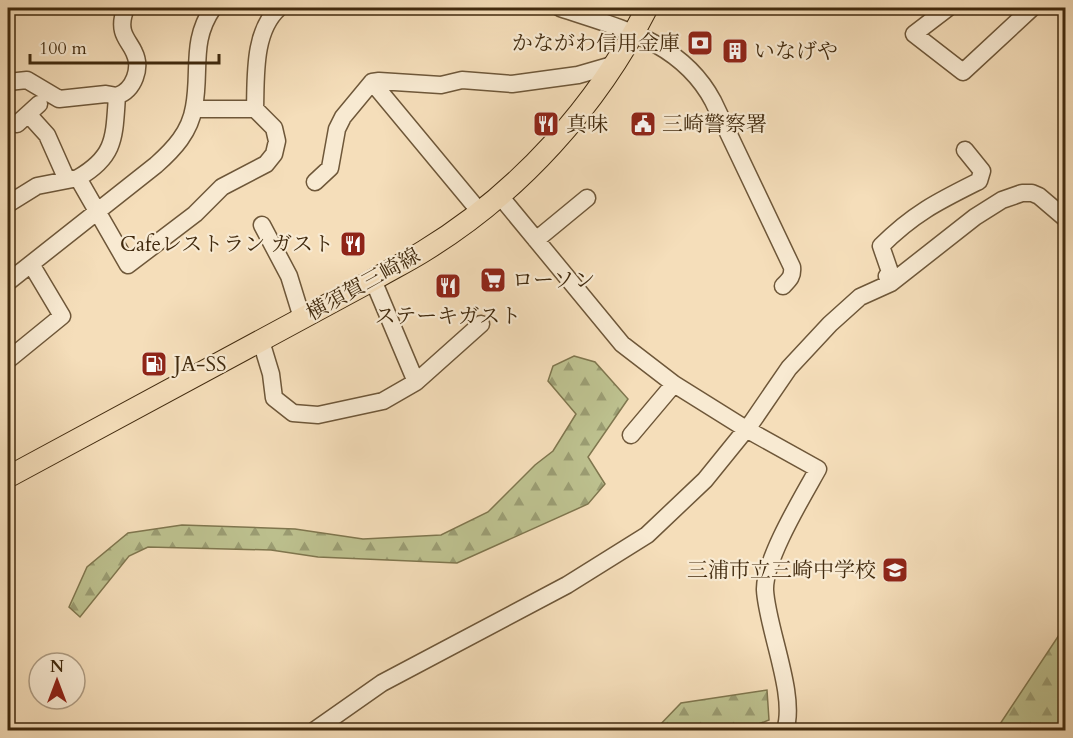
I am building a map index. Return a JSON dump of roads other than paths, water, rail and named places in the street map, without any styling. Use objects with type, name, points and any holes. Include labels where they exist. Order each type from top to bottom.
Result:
[{"type":"main road","name":"横須賀三崎線","points":[[8,477],[425,251],[480,212],[500,196],[547,150],[595,93],[616,64],[647,8]]},
{"type":"street","points":[[8,82],[27,80],[59,99],[106,94],[117,96],[128,90],[133,83],[137,65],[134,51],[122,29],[126,8]]},
{"type":"street","points":[[8,282],[170,153],[187,129],[194,109],[199,38],[213,8]]},
{"type":"street","points":[[255,109],[256,53],[272,14],[279,8]]},
{"type":"street","points":[[560,8],[647,38],[689,67],[707,90],[792,267],[793,273],[783,286]]},
{"type":"street","points":[[948,8],[914,34],[963,72],[1032,8]]},
{"type":"street","points":[[315,182],[330,168],[337,129],[343,117],[372,82],[441,85],[462,80],[512,84],[578,75],[616,64]]},
{"type":"street","points":[[372,82],[480,212]]},
{"type":"street","points":[[8,204],[37,186],[72,179],[99,165],[110,148],[114,132],[117,96]]},
{"type":"street","points":[[28,114],[47,135],[72,179],[97,212],[128,265],[195,214],[222,187],[266,164],[274,154],[277,141],[274,128],[255,109],[194,109]]},
{"type":"street","points":[[889,279],[890,272],[881,246],[895,232],[931,205],[979,181],[982,171],[966,150]]},
{"type":"street","points":[[315,730],[382,683],[567,585],[647,535],[705,480],[746,429],[789,368],[830,324],[860,297],[975,217],[1002,200],[1022,194],[1032,194],[1039,196],[1065,219]]},
{"type":"street","points":[[500,196],[622,344],[674,384],[746,429],[818,469],[782,536],[769,570],[765,589],[786,699],[787,724],[785,730]]},
{"type":"street","points":[[536,240],[587,198]]},
{"type":"street","points":[[262,225],[289,276],[302,318]]},
{"type":"street","points":[[8,360],[62,316],[31,264]]},
{"type":"street","points":[[373,280],[416,382]]},
{"type":"street","points":[[261,340],[274,398],[293,413],[318,415],[383,401],[416,382],[481,324]]},
{"type":"street","points":[[631,435],[674,384]]},
{"type":"place","name":"かながわ信用金庫","points":[[700,43]]},
{"type":"place","name":"いなげや","points":[[735,51]]},
{"type":"place","name":"真味","points":[[546,124]]},
{"type":"place","name":"三崎警察署","points":[[643,124]]},
{"type":"place","name":"Cafeレストラン ガスト","points":[[353,244]]},
{"type":"place","name":"ローソン","points":[[493,280]]},
{"type":"place","name":"ステーキガスト","points":[[448,286]]},
{"type":"place","name":"JA-SS","points":[[154,364]]},
{"type":"place","name":"三浦市立三崎中学校","points":[[895,570]]}]
